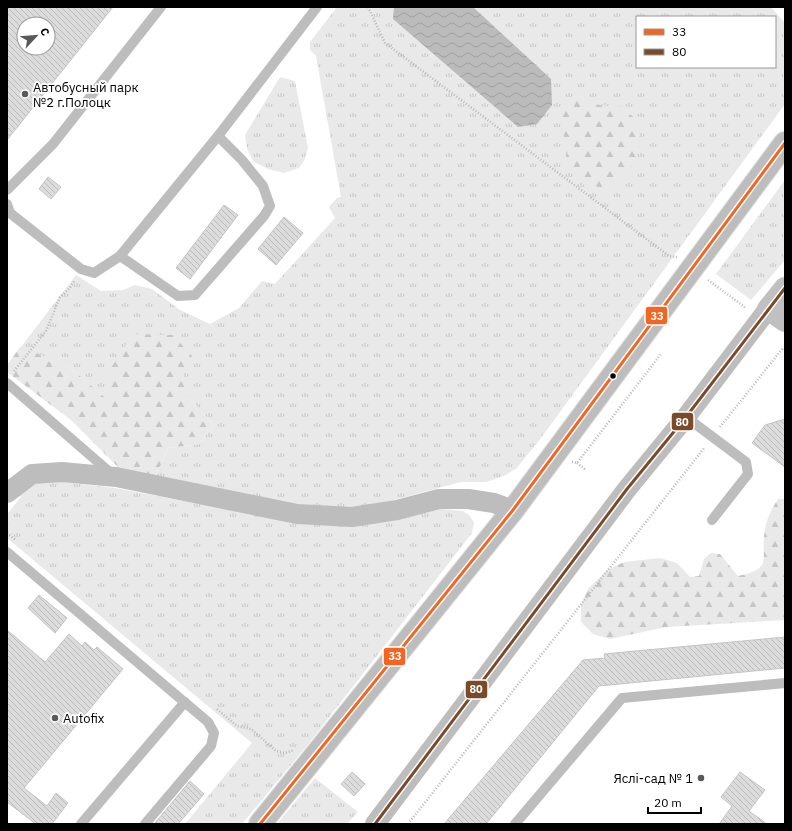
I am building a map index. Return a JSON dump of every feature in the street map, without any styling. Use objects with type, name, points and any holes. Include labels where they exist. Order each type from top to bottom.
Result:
[{"type":"main road","points":[[260,824],[513,510],[785,143]]},
{"type":"street","points":[[375,824],[627,489],[772,316],[785,288]]},
{"type":"street","points":[[7,493],[32,474],[62,472],[116,477],[297,514],[352,517],[397,510],[439,499],[494,503],[513,510]]},
{"type":"lane","points":[[7,190],[53,144],[161,7]]},
{"type":"lane","points":[[7,204],[10,213],[81,269],[94,273],[120,256],[218,136],[317,7]]},
{"type":"lane","points":[[120,256],[178,296],[195,295],[264,216],[270,206],[263,186],[242,160],[218,136]]},
{"type":"lane","points":[[9,379],[116,477]]},
{"type":"lane","points":[[686,417],[746,462],[748,474],[712,520]]},
{"type":"lane","points":[[7,552],[208,722],[214,733],[211,746],[145,824]]},
{"type":"lane","points":[[515,824],[622,698],[785,683]]},
{"type":"lane","points":[[82,824],[185,702]]},
{"type":"path","points":[[368,7],[385,43],[669,256],[677,257],[772,316]]},
{"type":"path","points":[[9,379],[46,331],[60,297],[70,289],[81,269]]},
{"type":"path","points":[[408,824],[713,436],[784,349],[785,344]]},
{"type":"path","points":[[577,463],[586,470]]},
{"type":"path","points":[[7,533],[20,543]]},
{"type":"path","points":[[213,706],[237,726],[251,729],[276,751],[285,753],[296,749]]},
{"type":"green space","points":[[337,7],[771,7],[785,23],[785,104],[541,438],[517,468],[504,476],[486,482],[461,482],[394,500],[352,508],[299,505],[156,476],[168,448],[199,444],[214,425],[190,399],[182,373],[110,402],[72,369],[21,347],[76,275],[101,291],[123,290],[135,285],[152,289],[180,310],[210,324],[239,308],[262,281],[275,284],[335,218],[329,207],[337,198],[341,197],[316,56],[310,50],[310,42]]},
{"type":"green space","points":[[280,77],[295,81],[308,148],[304,161],[299,168],[284,173],[268,169],[254,162],[247,149],[245,135]]},
{"type":"green space","points":[[574,100],[622,107],[638,121],[640,148],[627,176],[607,188],[584,185],[568,165],[562,125],[562,111],[564,105]]},
{"type":"green space","points":[[785,180],[785,260],[751,300],[716,274]]},
{"type":"green space","points":[[133,334],[173,335],[192,356],[183,373],[190,399],[214,425],[199,444],[168,448],[156,476],[120,469],[71,420],[7,372],[7,365],[21,346],[72,369],[109,401],[109,371]]},
{"type":"green space","points":[[54,481],[115,488],[295,522],[400,519],[441,509],[463,511],[470,516],[474,523],[472,533],[310,742],[242,824],[185,824],[252,743],[7,538],[7,514],[21,497],[15,493],[32,482]]},
{"type":"green space","points":[[778,499],[785,499],[785,620],[666,627],[610,639],[593,634],[581,622],[581,605],[588,589],[607,570],[624,562],[660,558],[677,563],[690,577],[699,576],[704,559],[711,553],[720,554],[738,576],[750,573],[757,569],[762,565],[764,560],[766,526]]},
{"type":"green space","points":[[315,778],[358,812],[347,824],[277,824]]},
{"type":"water","points":[[394,7],[473,7],[551,79],[552,105],[537,124],[518,127],[393,19]]},
{"type":"building","name":"Автобусный парк №2 г.Полоцк","points":[[7,7],[113,7],[7,140]]},
{"type":"building","points":[[48,177],[61,187],[51,199],[39,189]]},
{"type":"building","points":[[224,205],[238,215],[190,279],[176,268]]},
{"type":"building","points":[[284,217],[303,233],[276,265],[258,249]]},
{"type":"building","points":[[785,419],[785,467],[752,443],[765,425]]},
{"type":"building","points":[[39,595],[67,618],[55,633],[28,608]]},
{"type":"building","points":[[7,630],[45,662],[69,634],[82,646],[85,642],[94,650],[97,647],[123,669],[24,788],[47,806],[56,793],[68,803],[52,824],[36,824],[7,802]]},
{"type":"building","points":[[785,637],[785,668],[599,686],[486,824],[444,824],[583,660],[605,658],[604,654]]},
{"type":"building","points":[[352,772],[365,784],[354,796],[341,784]]},
{"type":"building","points":[[740,772],[765,790],[749,811],[767,824],[719,824],[732,806],[721,797]]},
{"type":"building","points":[[190,781],[204,794],[178,824],[154,824]]},
{"type":"transit line","name":"33","points":[[260,824],[513,510],[785,143]]},
{"type":"transit line","name":"80","points":[[375,824],[627,489],[686,417],[785,288]]},
{"type":"place","name":"Автобусный парк №2 г.Полоцк","points":[[25,94]]},
{"type":"place","name":"Autofix","points":[[55,718]]},
{"type":"place","name":"Яслі-сад № 1","points":[[701,778]]}]
